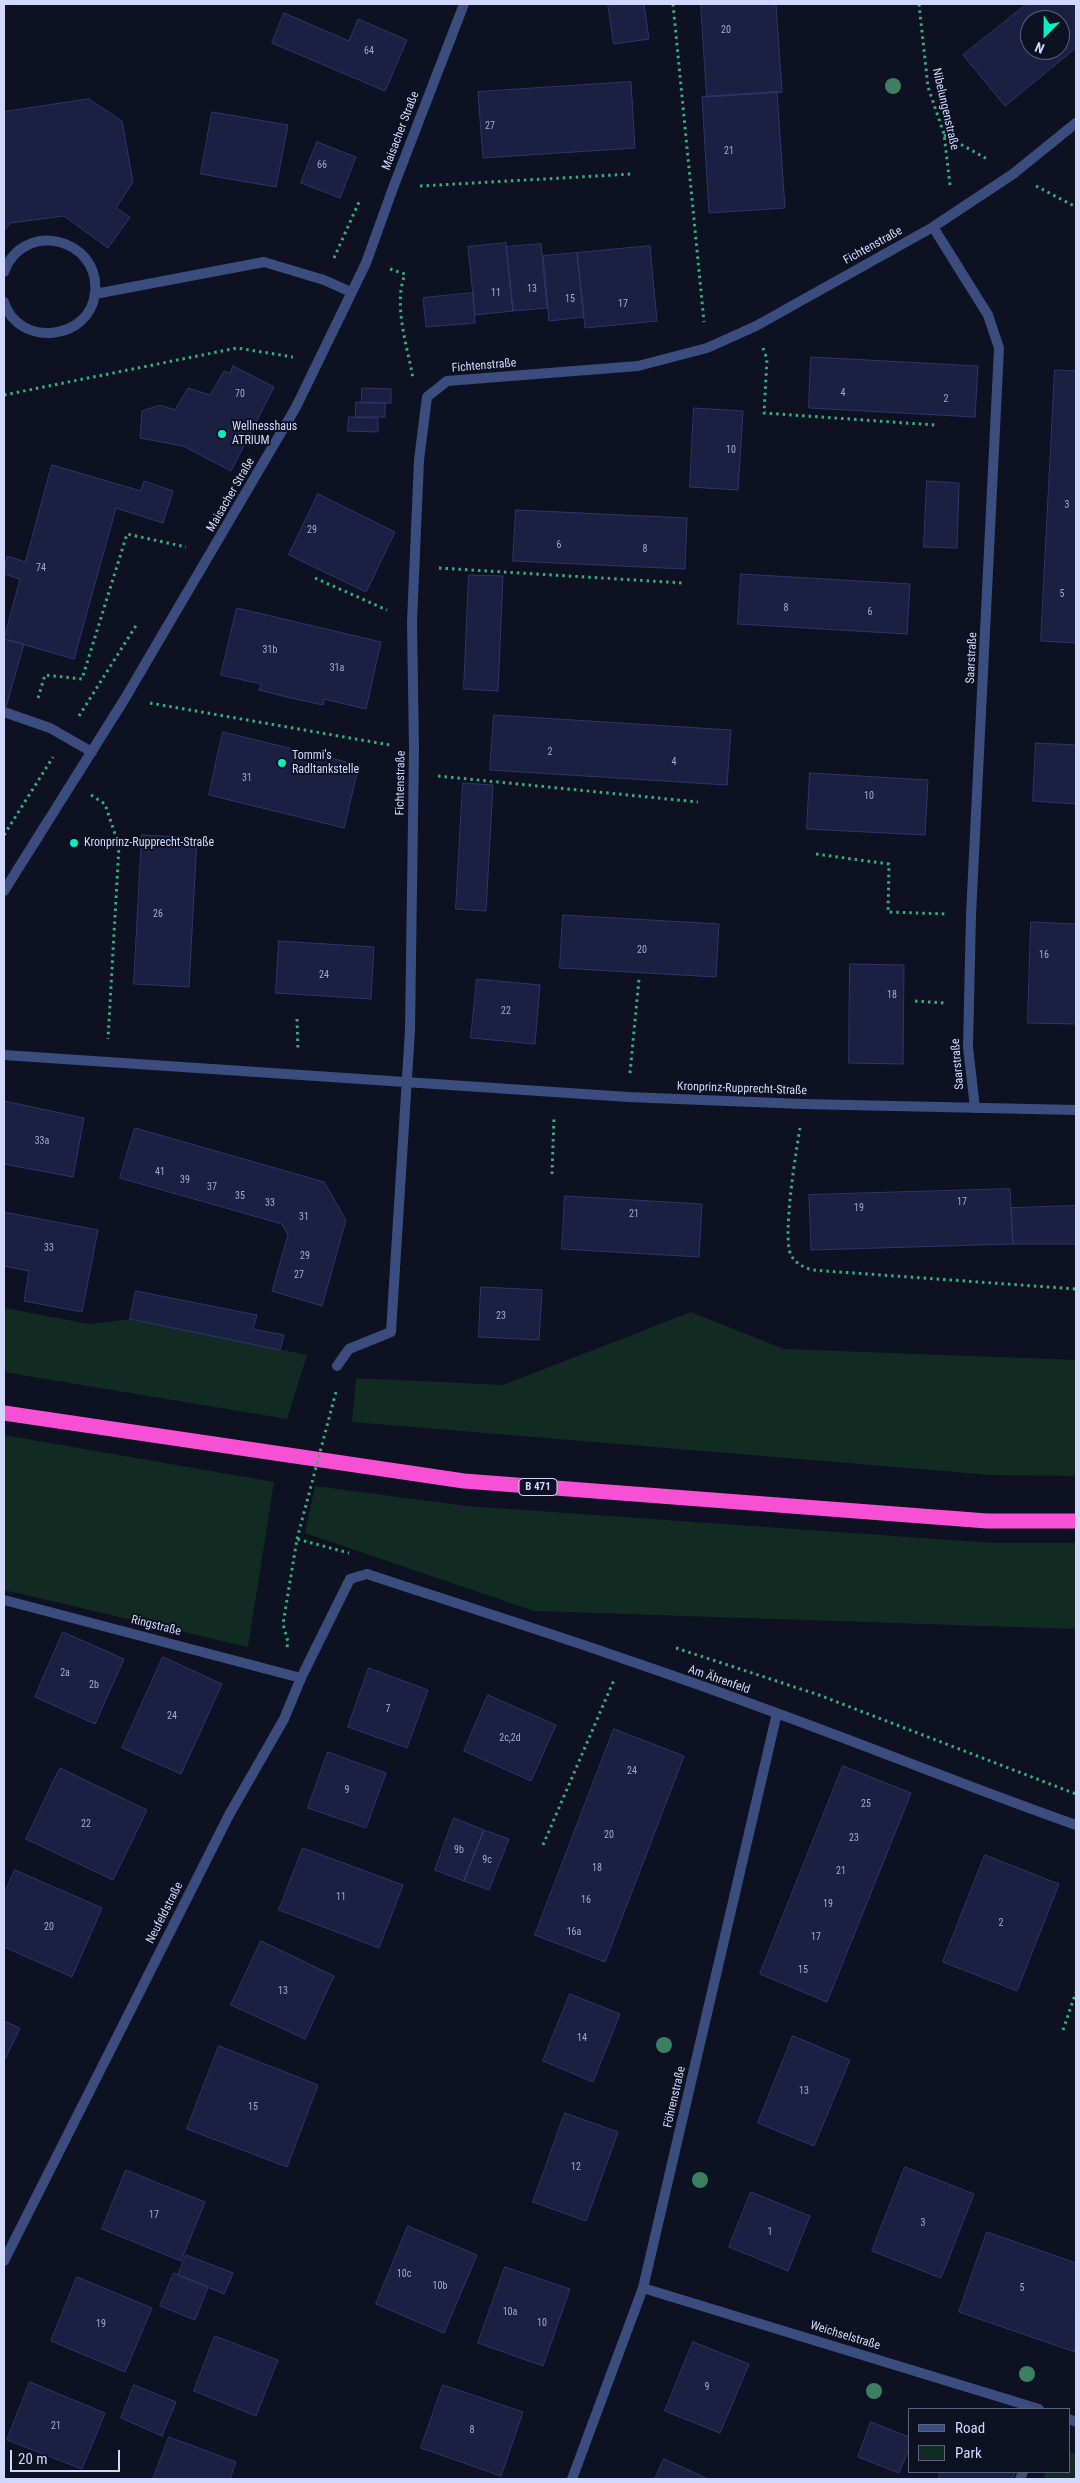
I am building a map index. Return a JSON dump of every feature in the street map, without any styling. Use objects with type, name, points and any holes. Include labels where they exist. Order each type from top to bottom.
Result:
[{"type":"highway","name":"B 471","points":[[4,1413],[464,1481],[987,1520],[1076,1521]]},
{"type":"street","name":"Maisacher Straße","points":[[4,890],[124,700],[211,555],[296,407],[366,263],[464,4]]},
{"type":"street","name":"Fichtenstraße","points":[[408,1081],[414,749],[412,622],[419,460],[427,397],[447,382],[638,366],[707,348],[756,326],[933,227],[1013,174],[1076,123]]},
{"type":"street","name":"Saarstraße","points":[[933,227],[988,315],[999,348],[968,1005],[968,1047],[975,1108]]},
{"type":"street","points":[[4,272],[7,264],[18,251],[32,242],[47,240],[63,243],[78,250],[88,262],[94,277],[95,294],[90,308],[82,320],[70,329],[56,334],[40,334],[26,329],[14,320],[4,302]]},
{"type":"street","points":[[95,294],[264,262],[324,280],[351,292]]},
{"type":"street","points":[[4,712],[31,720],[66,736],[92,752]]},
{"type":"street","name":"Kronprinz-Rupprecht-Straße","points":[[4,1055],[628,1097],[804,1104],[1076,1110]]},
{"type":"street","points":[[337,1366],[349,1349],[391,1332],[408,1081]]},
{"type":"street","name":"Am Ährenfeld","points":[[350,1579],[367,1574],[623,1660],[778,1713],[1012,1803],[1076,1825]]},
{"type":"street","name":"Neufeldstraße","points":[[4,2261],[229,1815],[284,1719],[301,1678],[350,1579]]},
{"type":"street","name":"Ringstraße","points":[[4,1600],[301,1678]]},
{"type":"street","name":"Föhrenstraße","points":[[572,2479],[643,2288],[778,1713]]},
{"type":"street","name":"Weichselstraße","points":[[643,2288],[1036,2408]]},
{"type":"path","points":[[674,4],[707,348]]},
{"type":"path","name":"Nibelungenstraße","points":[[919,4],[928,86],[944,134],[951,188]]},
{"type":"path","points":[[944,134],[1013,174],[1076,207]]},
{"type":"path","points":[[393,188],[632,174]]},
{"type":"path","points":[[324,280],[360,200]]},
{"type":"path","points":[[366,263],[405,274],[400,288],[400,304],[413,381]]},
{"type":"path","points":[[756,326],[767,359],[764,413],[935,425]]},
{"type":"path","points":[[4,395],[236,348],[296,358],[292,366]]},
{"type":"path","points":[[31,720],[45,675],[82,679],[127,534],[186,547],[211,555]]},
{"type":"path","points":[[181,555],[193,540]]},
{"type":"path","points":[[414,565],[683,583]]},
{"type":"path","points":[[315,578],[412,622]]},
{"type":"path","points":[[4,835],[139,621]]},
{"type":"path","points":[[124,700],[414,749]]},
{"type":"path","points":[[413,773],[698,802]]},
{"type":"path","points":[[72,783],[105,804],[120,846],[107,1063]]},
{"type":"path","points":[[816,854],[889,864],[888,912],[971,915]]},
{"type":"path","points":[[628,1097],[639,979]]},
{"type":"path","points":[[915,1001],[968,1005]]},
{"type":"path","points":[[297,1020],[298,1074]]},
{"type":"path","points":[[552,1174],[555,1092]]},
{"type":"path","points":[[804,1104],[793,1170],[789,1210],[790,1253],[799,1265],[812,1270],[1076,1288]]},
{"type":"path","points":[[280,1672],[288,1642],[283,1624],[297,1539],[337,1388]]},
{"type":"path","points":[[544,1845],[623,1660]]},
{"type":"path","points":[[1063,2030],[1076,1992]]},
{"type":"green space","points":[[4,1308],[89,1324],[130,1319],[307,1355],[287,1419],[4,1372]]},
{"type":"green space","points":[[691,1312],[784,1349],[1076,1360],[1076,1476],[992,1475],[352,1422],[356,1378],[503,1385]]},
{"type":"green space","points":[[4,1435],[274,1482],[248,1647],[4,1590]]},
{"type":"green space","points":[[315,1486],[467,1506],[994,1543],[1076,1543],[1076,1629],[534,1611],[305,1533]]},
{"type":"green space","points":[[1070,2452],[1076,2454],[1076,2479],[1043,2479],[1046,2473],[1070,2473]]},
{"type":"building","points":[[608,4],[644,4],[649,39],[614,44]]},
{"type":"building","points":[[701,4],[776,4],[782,92],[707,97]]},
{"type":"building","points":[[1027,4],[1076,4],[1076,48],[1070,53],[1070,10],[1020,10],[1020,60],[1061,60],[1005,106],[963,55]]},
{"type":"building","points":[[284,13],[349,41],[358,19],[407,40],[385,91],[272,43]]},
{"type":"building","points":[[631,82],[635,148],[483,158],[478,92]]},
{"type":"building","points":[[777,92],[785,208],[709,213],[702,97]]},
{"type":"building","points":[[89,99],[122,121],[133,182],[116,208],[130,217],[108,248],[64,216],[10,223],[4,231],[4,112]]},
{"type":"building","points":[[212,112],[288,125],[276,187],[201,174]]},
{"type":"building","points":[[317,142],[356,157],[340,198],[301,183]]},
{"type":"building","points":[[506,243],[513,311],[475,315],[468,247]]},
{"type":"building","points":[[541,244],[547,308],[513,311],[506,247]]},
{"type":"building","points":[[650,246],[657,321],[585,328],[577,253]]},
{"type":"building","points":[[577,253],[584,317],[549,321],[543,256]]},
{"type":"building","points":[[473,293],[475,323],[426,327],[423,298]]},
{"type":"building","points":[[811,357],[978,366],[975,417],[809,408]]},
{"type":"building","points":[[233,366],[274,387],[231,471],[183,446],[140,438],[142,411],[160,405],[175,410],[188,388],[210,395],[224,371],[230,373]]},
{"type":"building","points":[[1055,370],[1076,371],[1076,643],[1041,641]]},
{"type":"building","points":[[362,388],[391,389],[391,403],[362,403]]},
{"type":"building","points":[[356,402],[385,403],[385,417],[356,417]]},
{"type":"building","points":[[694,408],[743,411],[738,490],[690,487]]},
{"type":"building","points":[[349,417],[378,418],[378,432],[348,431]]},
{"type":"building","points":[[52,465],[141,491],[144,481],[173,491],[163,523],[116,508],[74,659],[4,639],[20,579],[4,574],[7,556],[25,562]]},
{"type":"building","points":[[927,481],[959,483],[957,548],[924,547]]},
{"type":"building","points":[[318,494],[395,532],[366,592],[289,555]]},
{"type":"building","points":[[516,510],[687,518],[685,569],[513,561]]},
{"type":"building","points":[[741,574],[910,584],[907,634],[738,624]]},
{"type":"building","points":[[469,575],[503,576],[498,691],[464,689]]},
{"type":"building","points":[[237,608],[381,642],[366,709],[324,699],[323,705],[291,698],[259,690],[261,684],[221,675]]},
{"type":"building","points":[[4,639],[24,644],[4,714]]},
{"type":"building","points":[[494,715],[731,730],[727,785],[490,770]]},
{"type":"building","points":[[223,732],[359,765],[344,828],[209,795]]},
{"type":"building","points":[[1036,743],[1076,745],[1076,804],[1033,801]]},
{"type":"building","points":[[810,773],[928,780],[925,835],[807,829]]},
{"type":"building","points":[[463,783],[493,785],[486,911],[456,909]]},
{"type":"building","points":[[142,835],[197,838],[189,987],[134,984]]},
{"type":"building","points":[[563,915],[719,924],[716,977],[560,968]]},
{"type":"building","points":[[1031,922],[1076,924],[1076,1024],[1028,1023]]},
{"type":"building","points":[[279,941],[374,947],[371,999],[276,993]]},
{"type":"building","points":[[850,964],[904,965],[903,1064],[849,1063]]},
{"type":"building","points":[[477,979],[540,985],[535,1044],[471,1038]]},
{"type":"building","points":[[4,1101],[84,1118],[73,1177],[4,1164]]},
{"type":"building","points":[[135,1128],[324,1182],[346,1220],[322,1306],[272,1291],[288,1235],[282,1224],[120,1178]]},
{"type":"building","points":[[1010,1189],[1013,1244],[811,1250],[809,1195]]},
{"type":"building","points":[[565,1196],[702,1204],[699,1257],[562,1249]]},
{"type":"building","points":[[1076,1206],[1076,1244],[1013,1244],[1011,1208]]},
{"type":"building","points":[[4,1212],[98,1230],[82,1312],[24,1301],[29,1271],[4,1266]]},
{"type":"building","points":[[481,1287],[542,1290],[539,1340],[479,1337]]},
{"type":"building","points":[[136,1291],[257,1315],[253,1329],[284,1335],[280,1350],[130,1319]]},
{"type":"building","points":[[63,1632],[124,1659],[95,1724],[35,1697]]},
{"type":"building","points":[[163,1657],[222,1684],[181,1774],[122,1748]]},
{"type":"building","points":[[369,1668],[428,1690],[407,1748],[348,1727]]},
{"type":"building","points":[[488,1695],[556,1725],[531,1781],[464,1751]]},
{"type":"building","points":[[614,1729],[684,1756],[605,1962],[535,1935]]},
{"type":"building","points":[[328,1752],[386,1773],[366,1828],[308,1808]]},
{"type":"building","points":[[843,1766],[911,1793],[827,2002],[760,1974]]},
{"type":"building","points":[[60,1768],[147,1810],[113,1880],[26,1839]]},
{"type":"building","points":[[454,1818],[484,1830],[464,1881],[435,1870]]},
{"type":"building","points":[[484,1830],[509,1839],[489,1890],[464,1881]]},
{"type":"building","points":[[303,1848],[403,1885],[379,1948],[279,1910]]},
{"type":"building","points":[[985,1855],[1059,1884],[1017,1991],[943,1962]]},
{"type":"building","points":[[15,1870],[102,1908],[72,1977],[4,1947],[4,1895]]},
{"type":"building","points":[[261,1941],[334,1976],[305,2039],[231,2005]]},
{"type":"building","points":[[570,1994],[620,2014],[593,2082],[543,2061]]},
{"type":"building","points":[[4,2021],[20,2028],[4,2061]]},
{"type":"building","points":[[793,2036],[850,2060],[814,2146],[758,2123]]},
{"type":"building","points":[[219,2046],[318,2085],[287,2167],[187,2129]]},
{"type":"building","points":[[565,2113],[618,2132],[586,2221],[533,2202]]},
{"type":"building","points":[[905,2167],[974,2194],[941,2278],[872,2251]]},
{"type":"building","points":[[126,2170],[205,2202],[181,2261],[102,2229]]},
{"type":"building","points":[[751,2192],[810,2216],[788,2271],[729,2247]]},
{"type":"building","points":[[408,2226],[477,2255],[444,2333],[376,2304]]},
{"type":"building","points":[[987,2232],[1076,2263],[1075,2352],[959,2312]]},
{"type":"building","points":[[186,2255],[233,2273],[224,2294],[178,2275]]},
{"type":"building","points":[[505,2267],[570,2289],[543,2366],[478,2343]]},
{"type":"building","points":[[174,2273],[208,2287],[195,2320],[160,2306]]},
{"type":"building","points":[[77,2277],[152,2308],[125,2372],[51,2341]]},
{"type":"building","points":[[215,2336],[278,2360],[256,2416],[194,2391]]},
{"type":"building","points":[[693,2342],[749,2364],[720,2433],[665,2411]]},
{"type":"building","points":[[30,2382],[105,2413],[82,2469],[7,2440]]},
{"type":"building","points":[[134,2385],[176,2402],[162,2436],[121,2418]]},
{"type":"building","points":[[443,2385],[523,2412],[501,2476],[421,2448]]},
{"type":"building","points":[[871,2422],[908,2437],[908,2451],[899,2473],[858,2457]]},
{"type":"building","points":[[169,2437],[236,2462],[230,2479],[153,2479]]},
{"type":"building","points":[[664,2459],[708,2479],[655,2479]]},
{"type":"building","points":[[941,2473],[1015,2473],[1012,2479],[938,2479]]},
{"type":"place","name":"Wellnesshaus ATRIUM","points":[[222,434]]},
{"type":"place","name":"Tommi's Radltankstelle","points":[[282,763]]},
{"type":"place","name":"Kronprinz-Rupprecht-Straße","points":[[74,843]]}]
